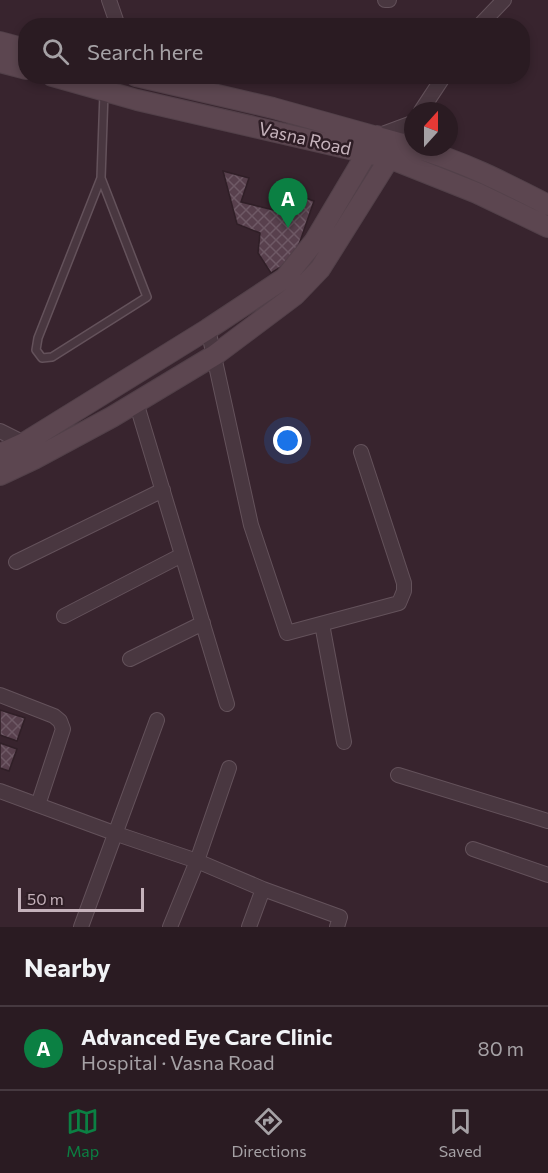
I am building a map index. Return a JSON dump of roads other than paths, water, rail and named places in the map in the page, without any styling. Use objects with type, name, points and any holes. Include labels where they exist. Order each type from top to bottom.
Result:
[{"type":"street","points":[[109,0],[115,18]]},
{"type":"street","points":[[487,18],[504,0]]},
{"type":"street","points":[[0,42],[18,47]]},
{"type":"street","points":[[0,62],[18,67]]},
{"type":"street","name":"Vasna Road","points":[[80,84],[104,91],[404,149]]},
{"type":"street","name":"Vasna Road","points":[[168,84],[273,108],[372,144]]},
{"type":"street","points":[[426,102],[439,84]]},
{"type":"street","points":[[0,454],[24,443],[272,288],[293,269],[314,242],[372,144],[404,128]]},
{"type":"street","points":[[0,474],[34,459],[136,402],[215,354],[295,295],[320,269],[404,149]]},
{"type":"street","name":"Vasna Road","points":[[416,156],[477,193],[548,227]]},
{"type":"street","name":"Vasna Road","points":[[441,156],[496,179],[548,205]]},
{"type":"street","points":[[208,329],[251,525],[287,633],[399,603],[404,591],[404,583],[361,452]]},
{"type":"street","points":[[136,402],[227,704]]},
{"type":"street","points":[[0,431],[24,443]]},
{"type":"street","points":[[16,562],[163,490]]},
{"type":"street","points":[[64,616],[182,555]]},
{"type":"street","points":[[130,659],[203,623]]},
{"type":"street","points":[[322,624],[344,742]]},
{"type":"street","points":[[0,695],[54,716],[60,721],[63,729],[38,805]]},
{"type":"street","points":[[81,927],[157,720]]},
{"type":"street","points":[[170,927],[197,861],[229,768]]},
{"type":"street","points":[[398,775],[548,822]]},
{"type":"street","points":[[0,791],[114,834],[197,861],[263,889],[340,917],[337,927]]},
{"type":"street","points":[[473,849],[548,875]]},
{"type":"street","points":[[249,927],[263,889]]},
{"type":"lane","points":[[101,178],[147,297],[52,357],[42,358],[36,350],[38,338],[101,178],[104,91]]},
{"type":"place","name":"Advanced Eye Care Clinic","points":[[288,228]]}]
